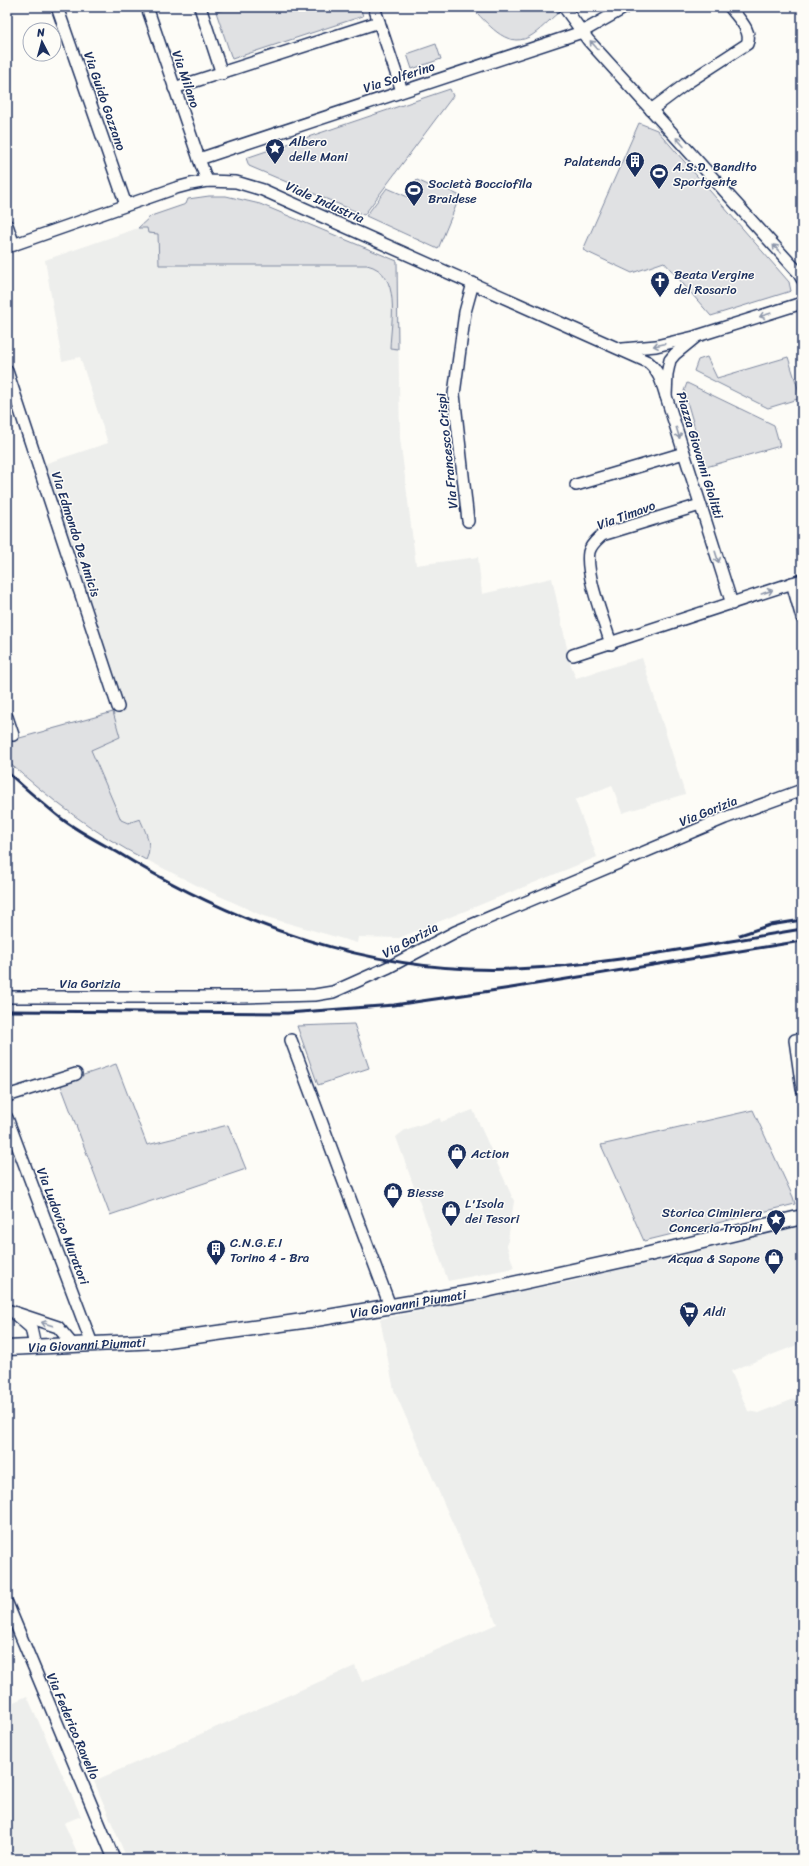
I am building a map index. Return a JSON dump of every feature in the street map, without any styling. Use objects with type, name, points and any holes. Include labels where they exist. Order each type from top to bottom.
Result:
[{"type":"street","name":"Via Guido Gozzano","points":[[57,7],[126,205]]},
{"type":"street","name":"Via Milano","points":[[147,7],[199,159]]},
{"type":"street","points":[[200,7],[222,74]]},
{"type":"street","points":[[374,7],[402,91]]},
{"type":"street","points":[[564,7],[582,32],[798,272],[802,279]]},
{"type":"street","name":"Via Solferino","points":[[199,159],[582,32],[626,7]]},
{"type":"street","points":[[651,110],[687,83],[747,44],[749,35],[730,7]]},
{"type":"street","points":[[174,88],[222,74],[379,22]]},
{"type":"street","points":[[199,159],[206,181]]},
{"type":"street","name":"Viale Industria","points":[[10,246],[176,188],[206,181],[236,182],[263,190],[648,362],[655,367],[666,396]]},
{"type":"street","points":[[7,225],[10,246]]},
{"type":"street","name":"Via Francesco Crispi","points":[[468,521],[454,394],[465,312],[473,283]]},
{"type":"street","name":"Piazza Giovanni Giolitti","points":[[732,604],[666,396],[667,374],[670,360],[697,336],[802,303]]},
{"type":"street","name":"Viale Industria","points":[[620,349],[656,346],[697,336]]},
{"type":"street","name":"Via Edmondo De Amicis","points":[[7,371],[118,707]]},
{"type":"street","points":[[576,484],[684,453]]},
{"type":"street","name":"Via Timavo","points":[[611,644],[590,572],[590,551],[594,542],[602,535],[700,505]]},
{"type":"street","points":[[573,655],[611,644],[797,582],[802,618]]},
{"type":"street","points":[[7,717],[13,734]]},
{"type":"street","name":"Via Gorizia","points":[[7,997],[244,997],[315,995],[333,992],[389,967],[455,932],[725,818],[802,790]]},
{"type":"street","points":[[802,1039],[795,1040],[802,1089]]},
{"type":"street","points":[[291,1040],[390,1306]]},
{"type":"street","points":[[7,1096],[76,1074]]},
{"type":"street","name":"Via Ludovico Muratori","points":[[7,1118],[92,1344]]},
{"type":"street","name":"Via Giovanni Piumati","points":[[7,1348],[160,1341],[200,1337],[390,1306],[486,1290],[641,1256],[802,1217]]},
{"type":"street","points":[[10,1312],[58,1327],[72,1344]]},
{"type":"street","points":[[10,1312],[31,1328],[35,1346]]},
{"type":"street","name":"Via Federico Ravello","points":[[7,1603],[114,1859]]},
{"type":"shaded area","points":[[231,7],[360,7],[363,16],[232,59],[216,12]]},
{"type":"shaded area","points":[[471,7],[554,7],[558,13],[537,32],[520,40],[504,37],[490,26]]},
{"type":"shaded area","points":[[436,44],[441,59],[412,69],[407,54]]},
{"type":"shaded area","points":[[450,89],[453,96],[364,215],[249,166],[246,158]]},
{"type":"shaded area","name":"A.S.D. Bandito Sportgente","points":[[639,123],[657,130],[789,282],[791,291],[711,316],[664,262],[632,273],[583,250]]},
{"type":"shaded area","name":"Società Bocciofila Braidese","points":[[417,180],[439,190],[440,186],[460,196],[438,249],[366,216],[387,188],[408,197]]},
{"type":"shaded area","points":[[209,196],[226,196],[260,204],[397,261],[400,438],[416,565],[478,557],[482,594],[552,578],[567,648],[567,655],[576,678],[642,658],[685,794],[622,813],[612,785],[575,800],[597,857],[399,938],[358,937],[357,943],[263,916],[202,888],[141,857],[61,807],[7,761],[7,741],[124,708],[44,464],[108,443],[80,357],[62,361],[45,260],[138,228],[151,216],[186,204],[188,199]]},
{"type":"shaded area","points":[[209,196],[226,196],[260,204],[397,261],[398,349],[390,348],[392,299],[390,288],[386,278],[378,270],[367,265],[159,265],[158,234],[148,233],[147,228],[138,228],[151,216],[186,204],[188,199]]},
{"type":"shaded area","points":[[707,357],[717,378],[788,357],[801,398],[768,408],[694,371],[698,360]]},
{"type":"shaded area","points":[[687,383],[774,425],[780,446],[706,467],[684,391]]},
{"type":"shaded area","points":[[113,712],[120,737],[91,750],[121,820],[128,823],[140,819],[149,844],[146,860],[109,839],[74,815],[7,761],[7,736],[9,741]]},
{"type":"shaded area","points":[[354,1024],[369,1068],[318,1085],[297,1026]]},
{"type":"shaded area","points":[[116,1064],[147,1145],[228,1125],[246,1169],[110,1215],[60,1083]]},
{"type":"shaded area","points":[[473,1110],[514,1201],[507,1246],[514,1268],[448,1281],[396,1137],[405,1130],[440,1118],[441,1122]]},
{"type":"shaded area","points":[[753,1110],[795,1204],[644,1241],[601,1145]]},
{"type":"shaded area","points":[[802,1223],[802,1343],[731,1371],[748,1411],[758,1413],[802,1396],[802,1859],[127,1859],[94,1781],[355,1666],[362,1682],[497,1624],[394,1390],[380,1319],[573,1281]]},
{"type":"shaded area","points":[[27,1696],[81,1816],[64,1823],[80,1859],[7,1859],[7,1705]]},
{"type":"railway","points":[[7,772],[69,824],[162,878],[209,902],[258,923],[307,940],[358,954],[410,964],[462,969],[551,967],[623,959],[802,929]]},
{"type":"railway","points":[[740,935],[770,925],[802,920]]},
{"type":"railway","points":[[7,1011],[287,1013],[394,1005],[511,988],[802,941]]},
{"type":"place","name":"Albero delle Mani","points":[[275,165]]},
{"type":"place","name":"Palatenda","points":[[635,178]]},
{"type":"place","name":"A.S.D. Bandito Sportgente","points":[[659,190]]},
{"type":"place","name":"Società Bocciofila Braidese","points":[[414,207]]},
{"type":"place","name":"Beata Vergine del Rosario","points":[[660,298]]},
{"type":"place","name":"Action","points":[[457,1170]]},
{"type":"place","name":"Biesse","points":[[393,1209]]},
{"type":"place","name":"L'Isola dei Tesori","points":[[451,1227]]},
{"type":"place","name":"Storica Ciminiera Conceria Tropini","points":[[776,1236]]},
{"type":"place","name":"C.N.G.E.I Torino 4 - Bra","points":[[216,1266]]},
{"type":"place","name":"Acqua & Sapone","points":[[774,1275]]},
{"type":"place","name":"Aldi","points":[[689,1328]]}]
